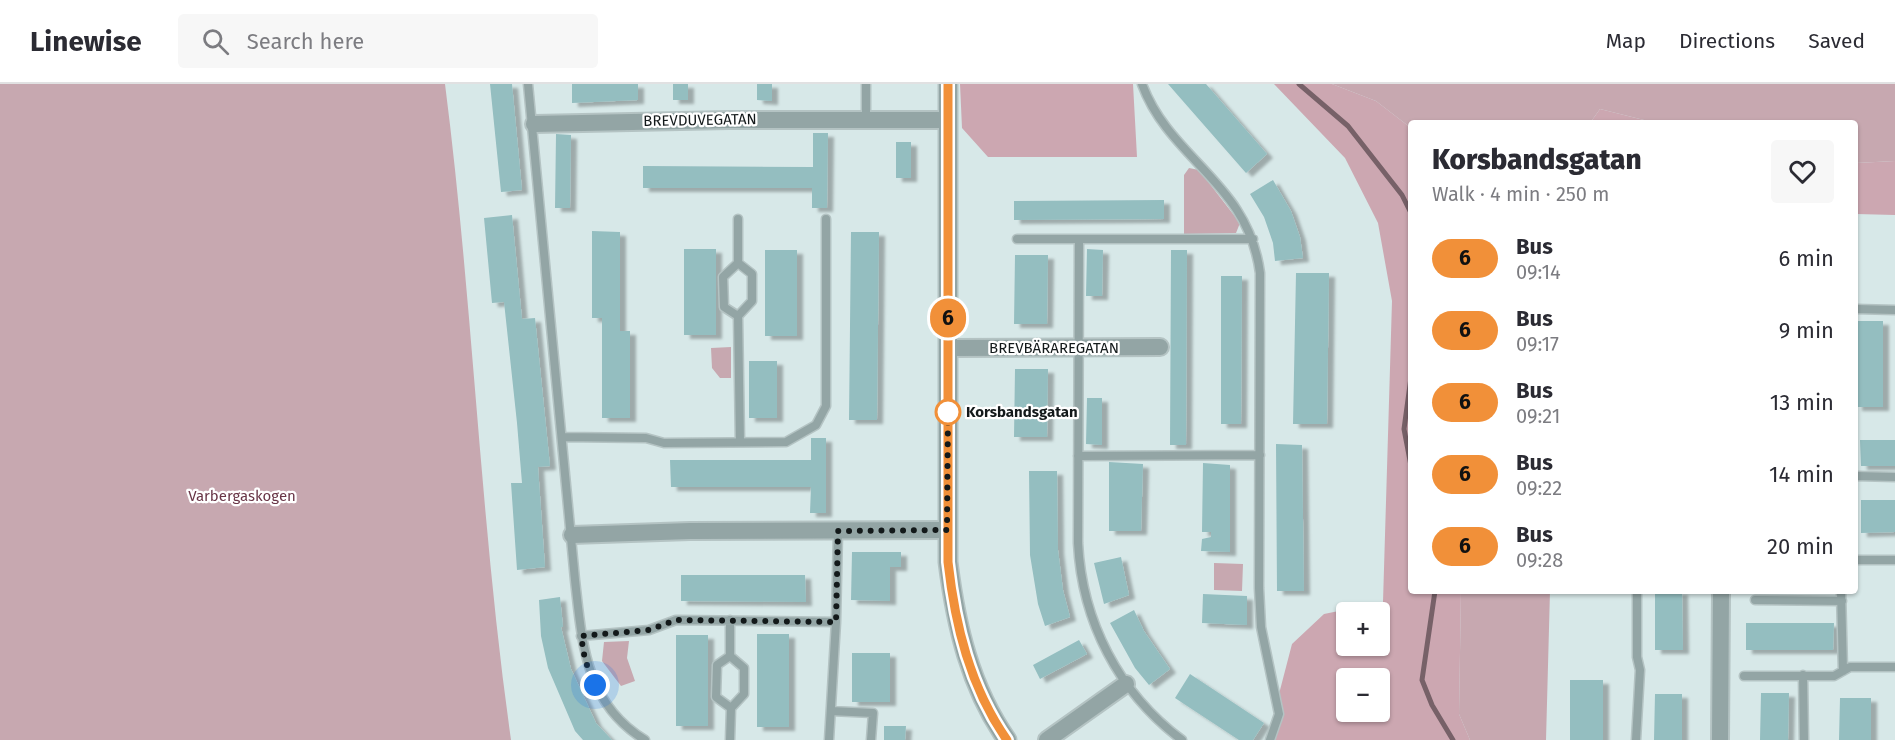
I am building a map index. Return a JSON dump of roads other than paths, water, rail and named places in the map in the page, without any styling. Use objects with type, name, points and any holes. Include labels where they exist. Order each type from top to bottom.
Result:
[{"type":"street","points":[[948,84],[947,530],[952,595],[965,656],[989,709],[1007,740]]},
{"type":"street","name":"BREVDUVEGATAN","points":[[534,124],[948,120]]},
{"type":"street","name":"BREVBÄRAREGATAN","points":[[948,348],[1160,348]]},
{"type":"street","points":[[572,535],[679,531],[947,530]]},
{"type":"street","points":[[1720,740],[1721,594]]},
{"type":"street","points":[[1047,740],[1126,684]]},
{"type":"lane","points":[[528,84],[534,124],[585,660],[595,685],[620,721],[645,740]]},
{"type":"lane","points":[[866,84],[866,119]]},
{"type":"lane","points":[[1142,84],[1149,102],[1170,132],[1233,201],[1253,239],[1260,273],[1261,627],[1279,714],[1270,740]]},
{"type":"lane","points":[[738,219],[738,263],[723,277],[724,307],[738,316]]},
{"type":"lane","points":[[563,437],[646,438],[664,443],[786,442],[816,425],[826,406],[826,219]]},
{"type":"lane","points":[[1017,239],[1253,239]]},
{"type":"lane","points":[[1078,239],[1078,543],[1083,582],[1103,645],[1126,684],[1155,717],[1182,740]]},
{"type":"lane","points":[[738,263],[752,274],[752,301],[738,316],[740,442]]},
{"type":"lane","points":[[1858,309],[1895,310]]},
{"type":"lane","points":[[1078,456],[1260,455]]},
{"type":"lane","points":[[1858,476],[1895,477]]},
{"type":"lane","points":[[829,740],[836,622],[838,531]]},
{"type":"lane","points":[[1858,560],[1895,560]]},
{"type":"lane","points":[[1636,740],[1640,670],[1637,657],[1637,594]]},
{"type":"lane","points":[[1841,594],[1843,671]]},
{"type":"lane","points":[[1755,600],[1842,601]]},
{"type":"lane","points":[[581,636],[649,630],[676,620],[836,622]]},
{"type":"lane","points":[[730,620],[730,656],[744,669],[744,694],[731,708],[730,740]]},
{"type":"lane","points":[[730,656],[717,665],[716,697],[731,708]]},
{"type":"lane","points":[[1744,675],[1834,676],[1850,667],[1895,667]]},
{"type":"lane","points":[[1803,675],[1804,740]]},
{"type":"lane","points":[[831,711],[873,713],[871,740]]},
{"type":"waterway","points":[[1299,84],[1348,126],[1402,195],[1408,207]]},
{"type":"waterway","points":[[1408,400],[1404,429],[1408,450]]},
{"type":"waterway","points":[[1435,594],[1422,680],[1432,705],[1453,740]]},
{"type":"place","name":"Korsbandsgatan","points":[[948,412]]},
{"type":"park label","name":"Varbergaskogen","points":[[242,496]]}]
